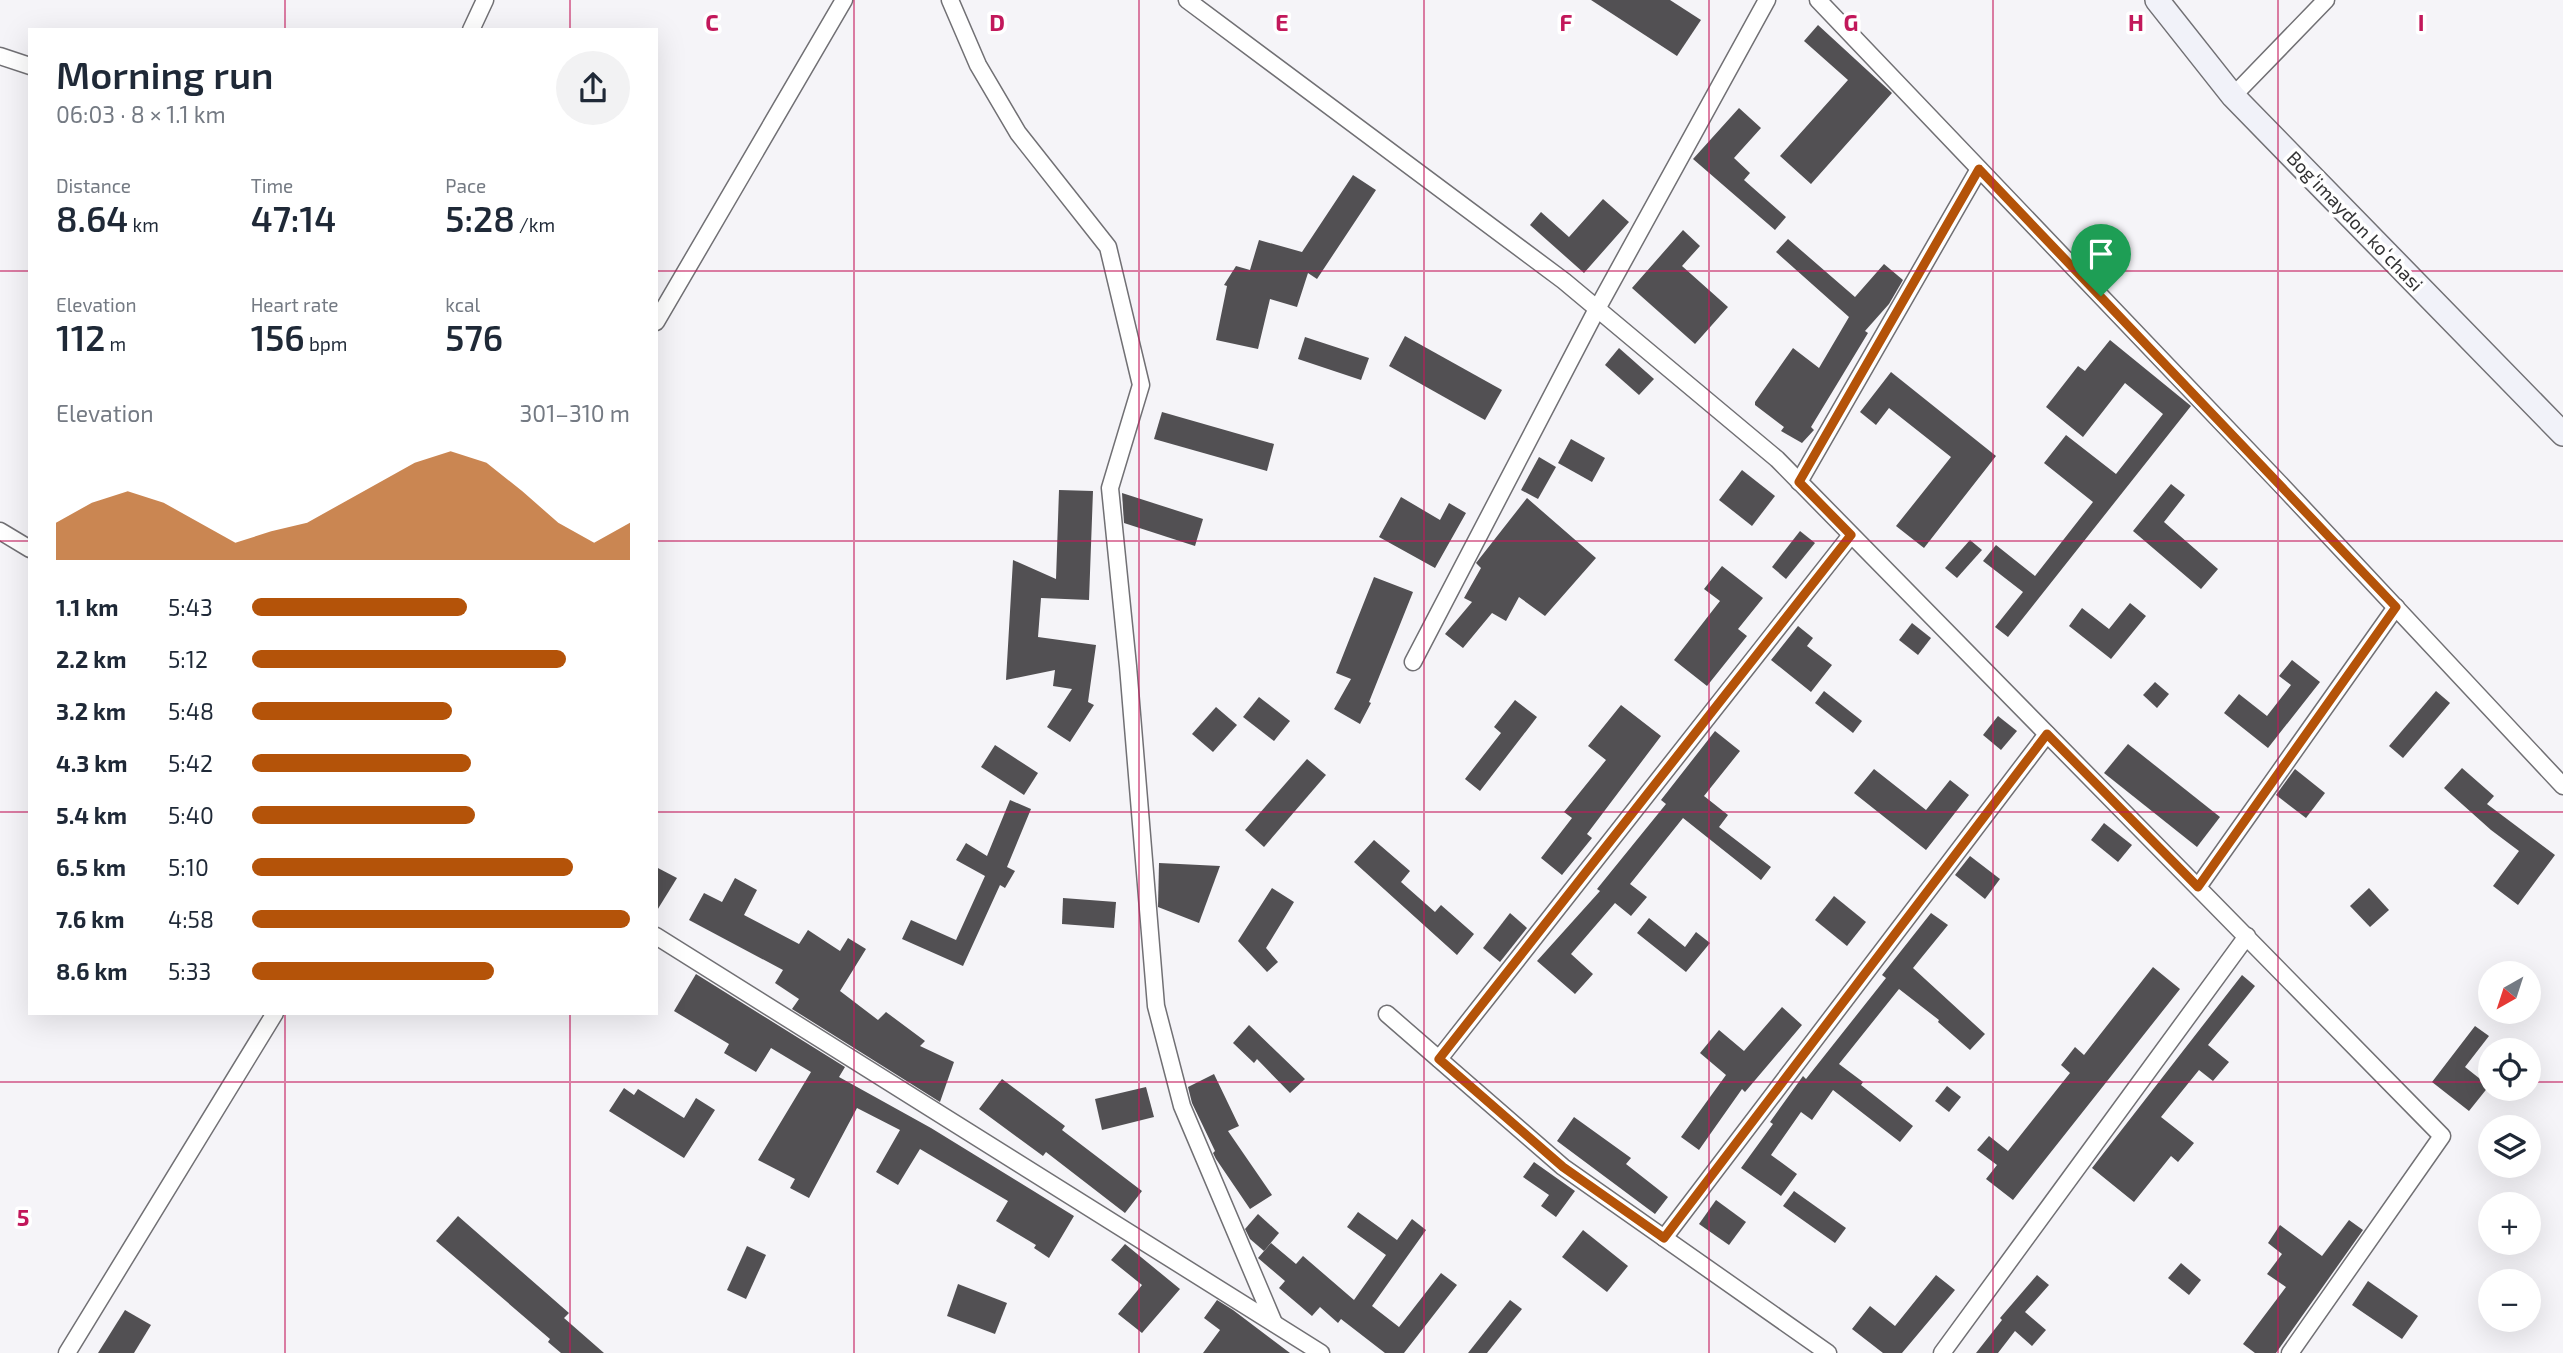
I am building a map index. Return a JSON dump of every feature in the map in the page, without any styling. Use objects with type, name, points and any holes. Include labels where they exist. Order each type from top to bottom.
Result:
[{"type":"main road","name":"Bogʻimaydon koʻchasi","points":[[2157,0],[2233,96],[2563,434]]},
{"type":"street","points":[[472,28],[485,0]]},
{"type":"street","points":[[658,319],[844,0]]},
{"type":"street","points":[[950,0],[978,65],[1018,133],[1108,247],[1141,385],[1110,488],[1128,666],[1156,1006],[1182,1106],[1274,1323]]},
{"type":"street","points":[[1188,0],[1564,281],[1777,459],[2442,1136],[2290,1353]]},
{"type":"street","points":[[1413,663],[1597,309],[1767,0]]},
{"type":"street","points":[[1818,0],[2563,786]]},
{"type":"street","points":[[2233,96],[2326,0]]},
{"type":"street","points":[[0,56],[28,65]]},
{"type":"street","points":[[1799,482],[1979,169]]},
{"type":"street","points":[[0,531],[28,548]]},
{"type":"street","points":[[1439,1059],[1851,535]]},
{"type":"street","points":[[2198,887],[2396,607]]},
{"type":"street","points":[[1664,1238],[2047,734]]},
{"type":"street","points":[[1942,1353],[2247,936]]},
{"type":"street","points":[[658,937],[1321,1353]]},
{"type":"street","points":[[1387,1014],[1563,1167],[1828,1353]]},
{"type":"street","points":[[67,1353],[274,1015]]},
{"type":"building","points":[[1591,0],[1670,0],[1701,20],[1677,56]]},
{"type":"building","points":[[1818,25],[1892,93],[1811,184],[1780,156],[1848,80],[1804,41]]},
{"type":"building","points":[[1739,108],[1761,128],[1734,158],[1750,173],[1744,180],[1786,217],[1775,230],[1693,159]]},
{"type":"building","points":[[1353,175],[1376,190],[1317,279],[1308,273],[1297,307],[1270,299],[1258,349],[1216,340],[1227,286],[1224,285],[1236,266],[1250,270],[1259,240],[1302,252]]},
{"type":"building","points":[[1603,199],[1629,222],[1584,273],[1530,225],[1541,212],[1569,237]]},
{"type":"building","points":[[1683,230],[1700,246],[1682,266],[1728,307],[1695,344],[1632,288]]},
{"type":"building","points":[[1788,239],[1855,297],[1884,264],[1903,280],[1889,304],[1865,331],[1868,333],[1811,427],[1814,430],[1802,443],[1781,431],[1784,427],[1755,405],[1755,402],[1793,348],[1819,368],[1849,317],[1776,252]]},
{"type":"building","points":[[1405,336],[1502,390],[1485,420],[1389,366]]},
{"type":"building","points":[[1305,337],[1369,358],[1361,380],[1298,359]]},
{"type":"building","points":[[2110,340],[2191,406],[2008,637],[1995,627],[2023,592],[1983,561],[1996,545],[2035,576],[2093,502],[2044,463],[2066,435],[2116,474],[2163,414],[2125,383],[2083,437],[2046,407],[2078,366],[2085,371]]},
{"type":"building","points":[[1619,348],[1654,379],[1639,395],[1605,365]]},
{"type":"building","points":[[1891,372],[1996,456],[1924,548],[1896,526],[1951,457],[1889,408],[1876,425],[1860,412]]},
{"type":"building","points":[[1162,412],[1274,444],[1267,471],[1154,439]]},
{"type":"building","points":[[1571,439],[1605,458],[1592,482],[1558,463]]},
{"type":"building","points":[[1539,457],[1556,467],[1538,499],[1521,490]]},
{"type":"building","points":[[1742,470],[1775,496],[1752,526],[1719,500]]},
{"type":"building","points":[[2171,484],[2185,495],[2164,522],[2218,569],[2201,589],[2133,531]]},
{"type":"building","points":[[1059,490],[1093,491],[1089,600],[1041,598],[1038,637],[1096,645],[1088,702],[1094,705],[1070,742],[1047,727],[1072,689],[1053,686],[1055,670],[1006,680],[1013,560],[1056,579]]},
{"type":"building","points":[[1122,493],[1203,519],[1195,546],[1124,523]]},
{"type":"building","points":[[1401,497],[1440,520],[1449,503],[1466,513],[1435,568],[1379,537]]},
{"type":"building","points":[[1527,498],[1596,558],[1545,616],[1519,597],[1506,621],[1492,613],[1463,648],[1445,634],[1472,602],[1464,598],[1481,568],[1476,563]]},
{"type":"building","points":[[1800,531],[1815,543],[1786,579],[1772,567]]},
{"type":"building","points":[[1970,540],[1982,550],[1957,578],[1945,568]]},
{"type":"building","points":[[1722,566],[1763,598],[1738,629],[1747,636],[1707,686],[1674,660],[1720,601],[1704,589]]},
{"type":"building","points":[[1374,577],[1413,592],[1369,702],[1371,703],[1360,724],[1334,709],[1351,679],[1336,673]]},
{"type":"building","points":[[2130,603],[2146,616],[2111,659],[2069,626],[2082,608],[2109,629]]},
{"type":"building","points":[[1912,623],[1931,638],[1918,655],[1899,640]]},
{"type":"building","points":[[1798,626],[1813,638],[1807,646],[1832,665],[1811,692],[1771,660]]},
{"type":"building","points":[[2292,660],[2320,682],[2268,748],[2224,713],[2239,694],[2267,716],[2291,685],[2279,676]]},
{"type":"building","points":[[2155,682],[2169,694],[2157,708],[2143,695]]},
{"type":"building","points":[[1824,691],[1862,721],[1853,733],[1815,703]]},
{"type":"building","points":[[2436,691],[2450,703],[2403,758],[2389,746]]},
{"type":"building","points":[[1259,697],[1290,721],[1274,741],[1243,717]]},
{"type":"building","points":[[1515,700],[1537,717],[1480,791],[1465,779],[1501,733],[1494,727]]},
{"type":"building","points":[[1621,705],[1661,736],[1587,834],[1592,838],[1562,875],[1541,858],[1572,818],[1564,812],[1606,760],[1588,746]]},
{"type":"building","points":[[1216,707],[1237,725],[1213,752],[1192,734]]},
{"type":"building","points":[[1998,716],[2017,731],[2001,750],[1983,735]]},
{"type":"building","points":[[1715,731],[1740,751],[1704,796],[1728,815],[1719,827],[1771,867],[1761,880],[1683,818],[1630,884],[1647,897],[1631,916],[1615,903],[1571,954],[1593,974],[1575,994],[1537,961],[1600,891],[1597,889],[1666,804],[1661,800]]},
{"type":"building","points":[[2128,744],[2220,817],[2197,847],[2104,773]]},
{"type":"building","points":[[995,745],[1038,773],[1024,795],[981,767]]},
{"type":"building","points":[[1307,759],[1326,775],[1264,847],[1245,830]]},
{"type":"building","points":[[2462,768],[2494,796],[2487,804],[2555,855],[2518,905],[2493,886],[2519,851],[2444,788]]},
{"type":"building","points":[[1874,769],[1926,810],[1950,780],[1969,795],[1926,850],[1854,793]]},
{"type":"building","points":[[2295,769],[2325,793],[2306,818],[2276,795]]},
{"type":"building","points":[[1010,800],[1031,809],[1007,867],[1015,871],[1005,888],[1000,885],[963,966],[902,939],[911,920],[956,940],[985,876],[956,860],[966,843],[987,856]]},
{"type":"building","points":[[2104,823],[2132,845],[2118,862],[2091,840]]},
{"type":"building","points":[[1374,840],[1410,871],[1401,882],[1435,912],[1441,905],[1474,934],[1457,955],[1354,862]]},
{"type":"building","points":[[1970,856],[2000,879],[1985,899],[1955,875]]},
{"type":"building","points":[[1159,863],[1220,866],[1199,923],[1158,907]]},
{"type":"building","points":[[658,868],[677,878],[658,909]]},
{"type":"building","points":[[735,878],[757,890],[744,915],[799,944],[808,930],[840,951],[848,938],[866,949],[840,991],[878,1020],[886,1012],[925,1041],[920,1046],[954,1062],[940,1102],[792,1009],[799,999],[775,983],[783,970],[689,920],[704,893],[722,902]]},
{"type":"building","points":[[1272,888],[1294,902],[1266,948],[1278,962],[1267,972],[1238,941]]},
{"type":"building","points":[[2369,888],[2389,910],[2370,927],[2350,906]]},
{"type":"building","points":[[1834,896],[1866,922],[1847,946],[1815,920]]},
{"type":"building","points":[[1063,898],[1116,902],[1114,928],[1062,924]]},
{"type":"building","points":[[1510,913],[1527,928],[1500,962],[1483,948]]},
{"type":"building","points":[[1931,913],[1948,925],[1913,968],[1985,1034],[1970,1050],[1938,1022],[1939,1020],[1899,989],[1839,1064],[1913,1126],[1900,1142],[1833,1090],[1812,1120],[1801,1112],[1771,1155],[1797,1174],[1781,1196],[1741,1168],[1803,1076],[1806,1079],[1886,978],[1882,975]]},
{"type":"building","points":[[1649,918],[1685,947],[1696,932],[1710,943],[1686,972],[1637,933]]},
{"type":"building","points":[[2153,967],[2180,989],[2013,1200],[1986,1179],[1997,1165],[1977,1150],[1989,1136],[2008,1151],[2070,1073],[2061,1065],[2075,1047],[2084,1055]]},
{"type":"building","points":[[696,974],[845,1067],[839,1077],[931,1128],[1074,1216],[1049,1258],[1034,1248],[1036,1245],[996,1221],[1008,1201],[920,1149],[898,1185],[876,1172],[900,1130],[857,1108],[809,1198],[790,1188],[795,1179],[758,1160],[811,1072],[771,1048],[756,1072],[724,1053],[729,1044],[674,1011]]},
{"type":"building","points":[[2242,975],[2255,986],[2208,1045],[2229,1062],[2213,1081],[2199,1070],[2161,1117],[2194,1143],[2178,1162],[2171,1156],[2134,1202],[2092,1168]]},
{"type":"building","points":[[1782,1007],[1802,1025],[1745,1092],[1742,1089],[1699,1150],[1681,1137],[1726,1075],[1700,1053],[1719,1030],[1744,1051]]},
{"type":"building","points":[[1249,1025],[1305,1079],[1290,1093],[1257,1059],[1254,1063],[1233,1043]]},
{"type":"building","points":[[2475,1026],[2489,1036],[2478,1038],[2478,1050],[2465,1067],[2478,1077],[2478,1100],[2469,1111],[2432,1082]]},
{"type":"building","points":[[1214,1074],[1239,1126],[1228,1131],[1272,1195],[1250,1209],[1216,1159],[1213,1153],[1215,1151],[1192,1103],[1188,1087]]},
{"type":"building","points":[[1002,1079],[1065,1126],[1062,1130],[1142,1191],[1125,1213],[1046,1152],[1043,1156],[979,1109]]},
{"type":"building","points":[[1947,1086],[1961,1097],[1949,1112],[1935,1101]]},
{"type":"building","points":[[1146,1087],[1154,1117],[1102,1130],[1095,1099]]},
{"type":"building","points":[[624,1088],[634,1095],[638,1089],[684,1118],[696,1098],[715,1110],[684,1158],[609,1111]]},
{"type":"building","points":[[1574,1117],[1631,1158],[1626,1164],[1668,1197],[1655,1214],[1557,1141]]},
{"type":"building","points":[[1534,1162],[1575,1191],[1556,1217],[1541,1206],[1549,1195],[1523,1177]]},
{"type":"building","points":[[1794,1191],[1846,1228],[1835,1243],[1783,1206]]},
{"type":"building","points":[[1716,1200],[1746,1222],[1729,1245],[1699,1224]]},
{"type":"building","points":[[1358,1212],[1397,1240],[1412,1219],[1426,1230],[1372,1306],[1399,1327],[1441,1273],[1457,1285],[1404,1353],[1385,1353],[1341,1319],[1338,1323],[1320,1307],[1312,1316],[1279,1288],[1285,1281],[1258,1258],[1271,1243],[1296,1264],[1303,1256],[1354,1300],[1386,1255],[1347,1227]]},
{"type":"building","points":[[1258,1214],[1279,1233],[1264,1251],[1250,1239],[1245,1229]]},
{"type":"building","points":[[458,1216],[569,1313],[564,1318],[604,1353],[561,1353],[548,1342],[550,1339],[436,1241]]},
{"type":"building","points":[[2349,1220],[2363,1230],[2276,1353],[2255,1353],[2243,1344],[2286,1287],[2267,1274],[2282,1254],[2268,1243],[2280,1225],[2322,1256]]},
{"type":"building","points":[[1583,1230],[1628,1266],[1607,1292],[1562,1257]]},
{"type":"building","points":[[1125,1244],[1180,1289],[1142,1333],[1118,1314],[1142,1285],[1111,1260]]},
{"type":"building","points":[[747,1246],[766,1255],[746,1299],[727,1290]]},
{"type":"building","points":[[2181,1263],[2201,1280],[2189,1295],[2168,1278]]},
{"type":"building","points":[[1936,1275],[1955,1290],[1902,1353],[1883,1353],[1852,1329],[1870,1306],[1895,1326]]},
{"type":"building","points":[[2037,1275],[2049,1285],[2025,1312],[2046,1330],[2032,1346],[2015,1331],[1998,1353],[1976,1353],[2002,1320],[2000,1318]]},
{"type":"building","points":[[2368,1281],[2418,1316],[2402,1339],[2352,1305]]},
{"type":"building","points":[[958,1284],[1007,1303],[995,1334],[947,1316]]},
{"type":"building","points":[[1217,1300],[1290,1353],[1203,1353],[1220,1330],[1204,1318]]},
{"type":"building","points":[[1510,1300],[1522,1309],[1487,1353],[1468,1353]]},
{"type":"building","points":[[125,1310],[151,1325],[134,1353],[98,1353]]},
{"type":"route","points":[[1979,169],[2101,296],[2396,607],[2198,887],[2047,734],[1664,1238],[1563,1167],[1439,1059],[1851,535],[1799,482],[1979,169]]}]
